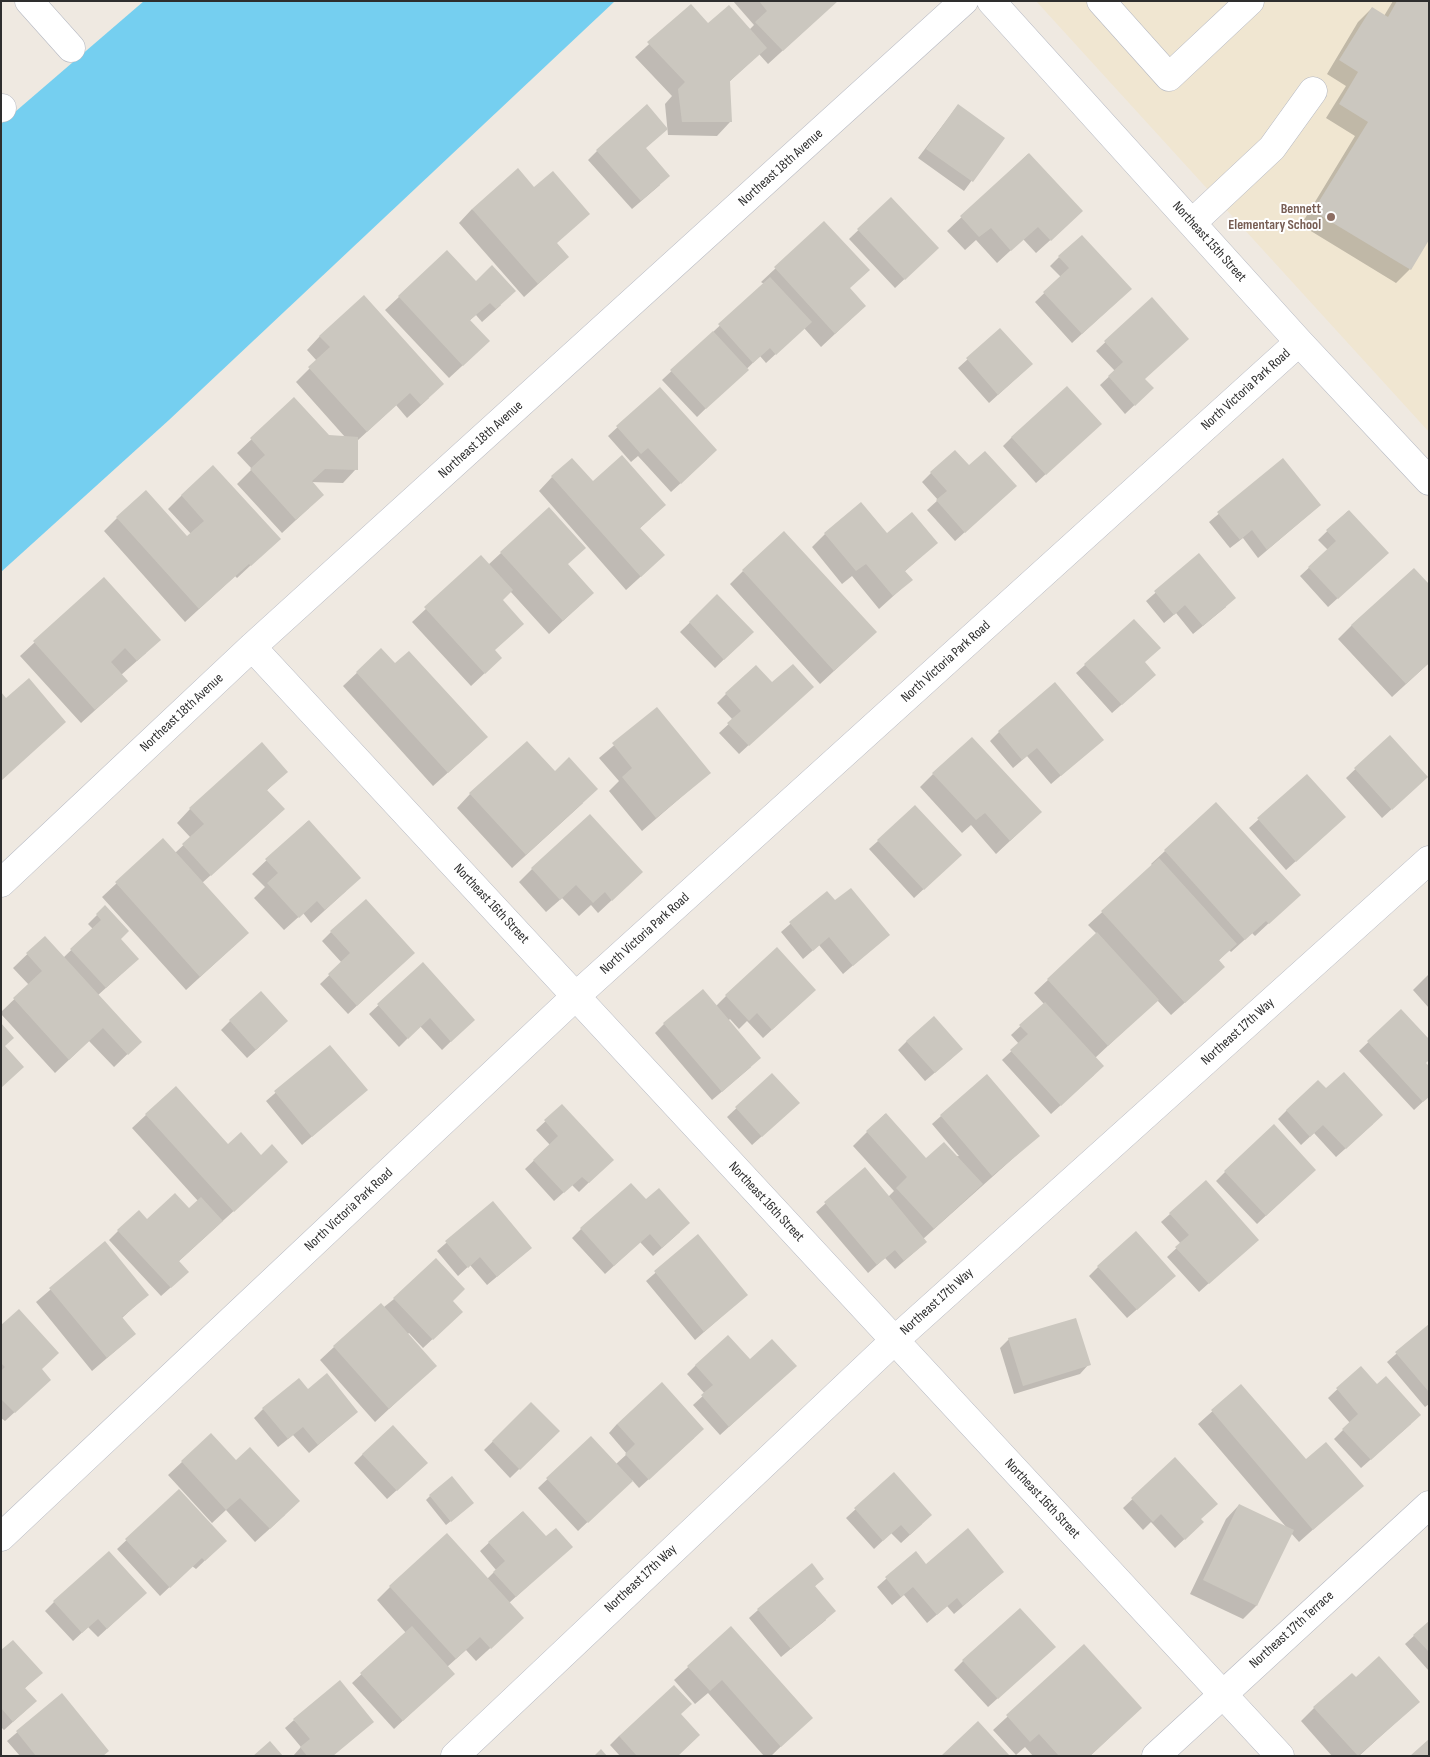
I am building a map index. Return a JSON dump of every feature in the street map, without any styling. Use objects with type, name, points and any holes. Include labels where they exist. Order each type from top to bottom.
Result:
[{"type":"street","points":[[29,1],[71,48]]},
{"type":"street","name":"Northeast 18th Avenue","points":[[1,883],[252,647],[964,1]]},
{"type":"street","name":"Northeast 15th Street","points":[[991,1],[1299,342],[1429,481]]},
{"type":"street","points":[[1101,1],[1168,77],[1250,1]]},
{"type":"street","points":[[1192,224],[1272,148],[1313,91]]},
{"type":"street","name":"North Victoria Park Road","points":[[1,1537],[576,996],[1299,342]]},
{"type":"street","name":"Northeast 16th Street","points":[[252,647],[1280,1756]]},
{"type":"street","name":"Northeast 17th Way","points":[[454,1756],[895,1340],[1429,860]]},
{"type":"street","name":"Northeast 17th Terrace","points":[[1156,1756],[1222,1693],[1429,1505]]},
{"type":"shaded area","name":"Bennett Elementary School","points":[[1036,1],[1429,1],[1429,432]]},
{"type":"water","points":[[144,1],[615,1],[169,420],[1,572],[1,124]]},
{"type":"building","points":[[759,1],[838,1],[783,51],[755,22],[767,11]]},
{"type":"building","points":[[1397,1],[1429,1],[1429,240],[1411,270],[1313,211],[1368,122],[1339,104],[1358,72],[1339,60],[1372,7],[1388,17]]},
{"type":"building","points":[[691,4],[708,23],[729,5],[767,48],[730,81],[732,122],[682,122],[678,89],[685,82],[647,42]]},
{"type":"building","points":[[647,104],[668,129],[646,148],[670,176],[641,201],[596,150]]},
{"type":"building","points":[[958,104],[1005,138],[973,182],[926,149]]},
{"type":"building","points":[[1029,153],[1083,211],[1051,241],[1038,227],[1011,251],[991,228],[979,237],[960,216]]},
{"type":"building","points":[[518,168],[534,187],[553,171],[590,214],[557,243],[569,257],[538,284],[472,209]]},
{"type":"building","points":[[891,197],[939,248],[905,280],[857,229]]},
{"type":"building","points":[[824,221],[870,270],[850,288],[866,306],[835,334],[774,267]]},
{"type":"building","points":[[1082,235],[1132,289],[1082,334],[1043,292],[1069,268],[1058,256]]},
{"type":"building","points":[[447,250],[476,281],[492,265],[516,291],[496,309],[490,303],[470,320],[490,341],[463,366],[398,296]]},
{"type":"building","points":[[770,277],[812,322],[776,355],[770,348],[753,363],[718,324]]},
{"type":"building","points":[[364,295],[444,384],[421,405],[410,393],[367,432],[308,367],[330,347],[319,336]]},
{"type":"building","points":[[1152,297],[1189,339],[1145,379],[1154,388],[1135,406],[1108,376],[1123,362],[1104,341]]},
{"type":"building","points":[[1000,328],[1033,364],[998,395],[966,358]]},
{"type":"building","points":[[713,331],[749,370],[706,409],[670,370]]},
{"type":"building","points":[[1067,386],[1102,424],[1046,475],[1011,437]]},
{"type":"building","points":[[660,387],[717,450],[681,484],[648,448],[641,454],[616,426]]},
{"type":"building","points":[[294,397],[329,435],[358,437],[358,470],[325,469],[312,481],[324,495],[296,520],[250,469],[265,455],[250,438]]},
{"type":"building","points":[[955,450],[969,465],[985,451],[1017,486],[965,533],[936,500],[947,491],[930,472]]},
{"type":"building","points":[[622,455],[666,505],[640,528],[665,555],[641,577],[551,476],[572,458],[593,481]]},
{"type":"building","points":[[1283,458],[1321,505],[1267,550],[1252,530],[1240,540],[1217,512]]},
{"type":"building","points":[[213,465],[281,539],[251,566],[249,564],[199,609],[116,517],[146,490],[187,536],[204,521],[181,495]]},
{"type":"building","points":[[861,502],[887,533],[912,512],[938,543],[905,571],[913,580],[893,596],[866,564],[856,571],[824,533]]},
{"type":"building","points":[[549,507],[586,548],[568,564],[594,593],[563,621],[500,552]]},
{"type":"building","points":[[1349,510],[1389,553],[1338,599],[1308,567],[1336,541],[1326,530]]},
{"type":"building","points":[[784,531],[877,632],[834,671],[742,570]]},
{"type":"building","points":[[1199,553],[1236,598],[1203,626],[1185,605],[1174,615],[1154,591]]},
{"type":"building","points":[[481,555],[513,590],[503,600],[524,624],[495,650],[502,658],[485,674],[424,607]]},
{"type":"building","points":[[1414,568],[1429,584],[1429,663],[1406,684],[1351,625]]},
{"type":"building","points":[[104,577],[161,640],[137,661],[125,648],[111,662],[128,681],[95,710],[33,641]]},
{"type":"building","points":[[717,594],[754,632],[724,660],[689,622]]},
{"type":"building","points":[[1134,619],[1161,648],[1145,662],[1156,675],[1122,705],[1084,664]]},
{"type":"building","points":[[381,648],[395,663],[409,651],[488,737],[448,773],[356,672]]},
{"type":"building","points":[[793,664],[814,687],[749,746],[727,723],[741,711],[725,693],[756,665],[772,682]]},
{"type":"building","points":[[29,678],[66,722],[1,781],[1,692],[6,698]]},
{"type":"building","points":[[1055,682],[1104,740],[1061,776],[1037,748],[1022,760],[998,731]]},
{"type":"building","points":[[657,707],[711,773],[656,818],[622,777],[632,768],[612,743]]},
{"type":"building","points":[[1390,735],[1428,777],[1392,810],[1354,768]]},
{"type":"building","points":[[972,737],[1042,812],[1010,841],[985,813],[976,820],[932,773]]},
{"type":"building","points":[[527,741],[555,771],[569,757],[598,789],[526,855],[469,793]]},
{"type":"building","points":[[262,742],[288,772],[267,790],[285,809],[211,876],[182,844],[204,824],[189,808]]},
{"type":"building","points":[[1307,774],[1346,817],[1296,862],[1257,818]]},
{"type":"building","points":[[1216,802],[1301,895],[1269,924],[1266,921],[1245,940],[1164,850]]},
{"type":"building","points":[[915,805],[962,855],[924,890],[877,840]]},
{"type":"building","points":[[590,814],[643,872],[612,901],[605,892],[593,903],[576,885],[560,900],[531,868]]},
{"type":"building","points":[[309,820],[361,878],[325,910],[317,901],[299,918],[267,883],[278,873],[265,859]]},
{"type":"building","points":[[163,838],[249,933],[200,977],[115,882]]},
{"type":"building","points":[[1159,858],[1237,944],[1219,960],[1225,967],[1185,1003],[1101,911]]},
{"type":"building","points":[[851,888],[890,935],[853,966],[829,937],[813,951],[789,922],[827,891],[835,900]]},
{"type":"building","points":[[366,899],[415,953],[357,1006],[328,974],[350,953],[330,931]]},
{"type":"building","points":[[105,905],[129,931],[121,939],[139,959],[106,988],[70,949],[101,920],[96,914]]},
{"type":"building","points":[[1097,932],[1159,1000],[1108,1046],[1047,979]]},
{"type":"building","points":[[45,936],[142,1042],[128,1055],[103,1028],[69,1060],[13,998],[42,971],[26,953]]},
{"type":"building","points":[[777,947],[816,990],[772,1030],[757,1013],[749,1021],[725,995]]},
{"type":"building","points":[[423,962],[475,1020],[451,1042],[430,1018],[408,1039],[377,1004]]},
{"type":"building","points":[[703,989],[761,1058],[722,1092],[663,1023]]},
{"type":"building","points":[[261,991],[288,1021],[256,1050],[229,1020]]},
{"type":"building","points":[[1045,1002],[1104,1066],[1061,1106],[1010,1050],[1028,1034],[1019,1025]]},
{"type":"building","points":[[1401,1009],[1429,1039],[1429,1060],[1426,1063],[1429,1066],[1429,1097],[1423,1102],[1367,1041]]},
{"type":"building","points":[[934,1016],[963,1049],[935,1073],[906,1041]]},
{"type":"building","points":[[1,1023],[14,1038],[5,1046],[24,1067],[1,1088]]},
{"type":"building","points":[[330,1045],[368,1090],[312,1137],[274,1091]]},
{"type":"building","points":[[1344,1072],[1383,1115],[1346,1149],[1323,1125],[1310,1137],[1286,1110],[1318,1080],[1326,1088]]},
{"type":"building","points":[[772,1073],[800,1103],[762,1137],[735,1107]]},
{"type":"building","points":[[987,1074],[1040,1136],[992,1176],[940,1115]]},
{"type":"building","points":[[176,1086],[228,1144],[241,1132],[261,1155],[272,1144],[288,1162],[234,1212],[145,1114]]},
{"type":"building","points":[[562,1104],[614,1160],[589,1183],[582,1177],[564,1193],[533,1160],[558,1136],[544,1120]]},
{"type":"building","points":[[886,1113],[926,1158],[944,1142],[983,1184],[934,1229],[896,1188],[907,1177],[866,1131]]},
{"type":"building","points":[[1274,1124],[1316,1170],[1266,1216],[1224,1171]]},
{"type":"building","points":[[865,1167],[927,1242],[904,1261],[895,1250],[877,1265],[824,1202]]},
{"type":"building","points":[[1206,1180],[1259,1240],[1209,1284],[1175,1247],[1189,1235],[1169,1213]]},
{"type":"building","points":[[631,1183],[646,1199],[659,1188],[690,1223],[662,1248],[650,1234],[614,1266],[580,1228]]},
{"type":"building","points":[[175,1193],[189,1208],[201,1197],[223,1221],[179,1261],[189,1272],[171,1288],[117,1230],[139,1210],[147,1219]]},
{"type":"building","points":[[493,1201],[532,1248],[497,1277],[480,1257],[468,1268],[445,1241]]},
{"type":"building","points":[[1136,1231],[1176,1276],[1137,1310],[1097,1266]]},
{"type":"building","points":[[698,1234],[748,1295],[704,1332],[654,1271]]},
{"type":"building","points":[[105,1241],[149,1295],[122,1317],[136,1334],[107,1358],[49,1288]]},
{"type":"building","points":[[436,1258],[465,1289],[453,1301],[463,1312],[433,1340],[393,1298]]},
{"type":"building","points":[[381,1303],[437,1366],[389,1409],[333,1346]]},
{"type":"building","points":[[19,1309],[59,1353],[42,1369],[51,1380],[15,1413],[1,1399],[1,1371],[5,1367],[1,1363],[1,1325]]},
{"type":"building","points":[[1076,1318],[1091,1365],[1023,1386],[1008,1338]]},
{"type":"building","points":[[1429,1324],[1429,1392],[1395,1352]]},
{"type":"building","points":[[728,1335],[750,1359],[772,1339],[797,1366],[729,1427],[701,1395],[713,1385],[695,1365]]},
{"type":"building","points":[[1361,1366],[1377,1384],[1386,1376],[1421,1415],[1371,1460],[1342,1429],[1358,1414],[1336,1388]]},
{"type":"building","points":[[327,1373],[358,1412],[318,1445],[303,1427],[288,1439],[262,1408],[299,1378],[308,1389]]},
{"type":"building","points":[[662,1382],[704,1429],[649,1480],[625,1454],[635,1444],[617,1424]]},
{"type":"building","points":[[1241,1384],[1306,1459],[1326,1442],[1364,1486],[1313,1530],[1211,1410]]},
{"type":"building","points":[[531,1402],[560,1431],[520,1470],[492,1441]]},
{"type":"building","points":[[393,1425],[428,1463],[397,1491],[362,1454]]},
{"type":"building","points":[[211,1433],[236,1460],[250,1447],[300,1501],[270,1529],[240,1498],[226,1510],[181,1461]]},
{"type":"building","points":[[591,1436],[633,1481],[588,1523],[546,1478]]},
{"type":"building","points":[[1175,1457],[1218,1504],[1201,1519],[1204,1522],[1185,1540],[1161,1514],[1153,1522],[1131,1498]]},
{"type":"building","points":[[894,1472],[932,1515],[910,1535],[901,1525],[883,1541],[854,1508]]},
{"type":"building","points":[[452,1476],[474,1503],[451,1522],[429,1495]]},
{"type":"building","points":[[179,1489],[227,1541],[205,1561],[202,1558],[170,1588],[125,1539]]},
{"type":"building","points":[[1239,1504],[1294,1530],[1257,1606],[1203,1580]]},
{"type":"building","points":[[523,1511],[546,1536],[556,1528],[573,1547],[516,1597],[493,1572],[505,1561],[488,1542]]},
{"type":"building","points":[[968,1528],[1004,1572],[963,1606],[957,1598],[937,1615],[913,1587],[901,1597],[885,1577],[916,1551],[926,1564]]},
{"type":"building","points":[[447,1533],[524,1618],[491,1649],[480,1637],[456,1659],[389,1586]]},
{"type":"building","points":[[109,1551],[147,1593],[107,1629],[98,1619],[82,1633],[53,1601]]},
{"type":"building","points":[[812,1563],[824,1579],[815,1586],[836,1611],[791,1649],[757,1609]]},
{"type":"building","points":[[1020,1608],[1056,1647],[998,1699],[962,1660]]},
{"type":"building","points":[[1429,1621],[1429,1652],[1413,1635]]},
{"type":"building","points":[[412,1626],[455,1674],[403,1721],[360,1673]]},
{"type":"building","points":[[731,1626],[813,1718],[781,1747],[722,1680],[710,1691],[687,1666]]},
{"type":"building","points":[[13,1640],[43,1673],[25,1688],[37,1701],[13,1722],[1,1708],[1,1650]]},
{"type":"building","points":[[1084,1644],[1142,1708],[1090,1756],[1059,1756],[1039,1734],[1030,1742],[1006,1715]]},
{"type":"building","points":[[1379,1656],[1420,1702],[1358,1756],[1313,1707],[1352,1673],[1356,1677]]},
{"type":"building","points":[[340,1680],[374,1722],[333,1756],[307,1756],[300,1747],[310,1739],[293,1719]]},
{"type":"building","points":[[674,1685],[692,1704],[681,1714],[700,1735],[678,1756],[637,1756],[619,1736]]},
{"type":"building","points":[[62,1693],[109,1751],[103,1756],[36,1756],[16,1731]]},
{"type":"building","points":[[978,1721],[1010,1756],[941,1756]]},
{"type":"building","points":[[1429,1739],[1429,1756],[1410,1756]]},
{"type":"building","points":[[270,1741],[283,1756],[253,1756]]},
{"type":"building","points":[[601,1749],[607,1756],[594,1756]]},
{"type":"place","name":"Bennett Elementary School","points":[[1331,217]]}]
